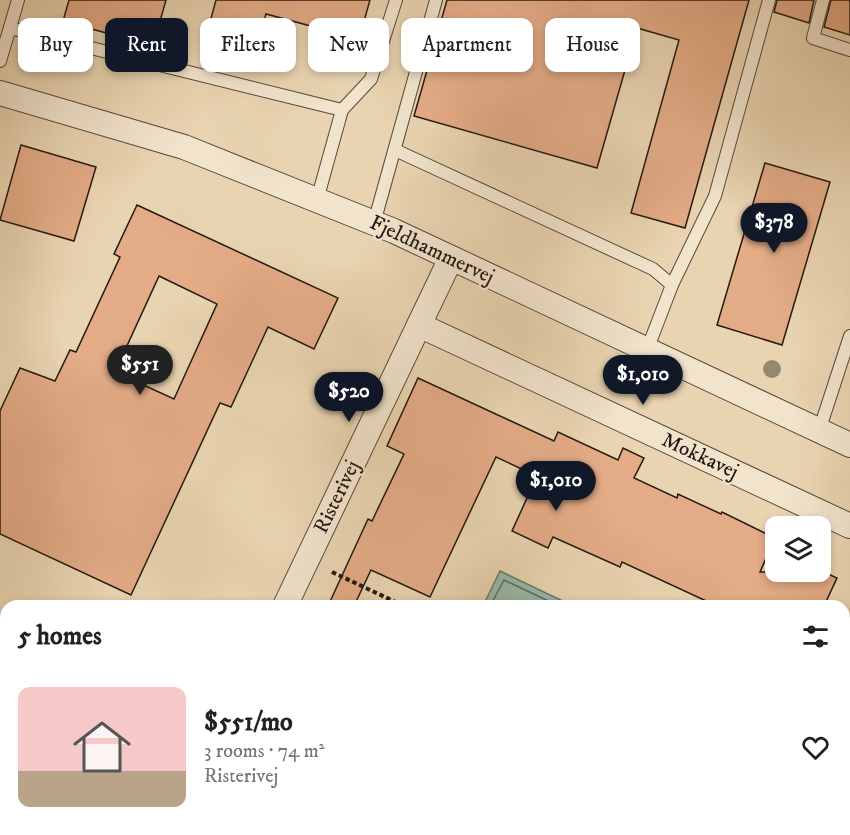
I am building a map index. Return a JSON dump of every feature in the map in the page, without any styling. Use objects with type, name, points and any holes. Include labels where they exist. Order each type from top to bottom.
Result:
[{"type":"street","name":"Fjeldhammervej","points":[[0,93],[184,147],[374,223],[850,445]]},
{"type":"street","name":"Risterivej","points":[[288,600],[451,258]]},
{"type":"street","name":"Mokkavej","points":[[419,325],[850,526]]},
{"type":"lane","points":[[0,61],[18,0]]},
{"type":"lane","points":[[317,200],[342,110],[371,79],[396,0]]},
{"type":"lane","points":[[374,223],[436,0]]},
{"type":"lane","points":[[647,350],[672,285],[715,195],[769,0]]},
{"type":"lane","points":[[823,0],[813,38],[850,50]]},
{"type":"lane","points":[[10,28],[342,110]]},
{"type":"lane","points":[[395,150],[653,269],[672,285]]},
{"type":"lane","points":[[819,431],[850,336]]},
{"type":"path","points":[[306,561],[391,600]]},
{"type":"water","points":[[500,571],[560,600],[486,600]]},
{"type":"building","points":[[69,0],[166,0],[161,18],[105,18],[105,33],[93,29],[93,18],[64,18]]},
{"type":"building","points":[[216,0],[370,0],[365,18],[308,18],[308,25],[296,22],[296,18],[281,18],[266,14],[265,18],[211,18]]},
{"type":"building","points":[[447,0],[749,0],[685,228],[631,213],[679,40],[640,29],[640,18],[545,18],[545,72],[624,72],[597,168],[414,116],[427,72],[533,72],[533,18],[442,18]]},
{"type":"building","points":[[777,0],[814,0],[809,23],[774,12]]},
{"type":"building","points":[[831,0],[850,0],[850,35],[824,27]]},
{"type":"building","points":[[21,145],[96,167],[74,241],[0,220]]},
{"type":"building","points":[[765,163],[830,182],[782,345],[717,325]]},
{"type":"building","points":[[137,205],[338,298],[314,349],[268,327],[231,407],[220,403],[131,595],[0,534],[0,411],[20,368],[55,381],[70,350],[76,352],[120,257],[114,254]],"holes":[[[159,276],[217,304],[174,399],[115,372]]]},
{"type":"building","points":[[418,378],[554,441],[558,432],[618,460],[623,448],[644,458],[634,478],[677,498],[678,494],[721,514],[722,512],[765,533],[765,561],[760,572],[765,572],[765,582],[831,582],[831,575],[837,578],[827,600],[704,600],[622,562],[620,567],[553,537],[548,548],[512,531],[537,476],[496,457],[430,597],[371,570],[357,600],[331,600],[368,519],[372,521],[404,454],[387,446]]}]
